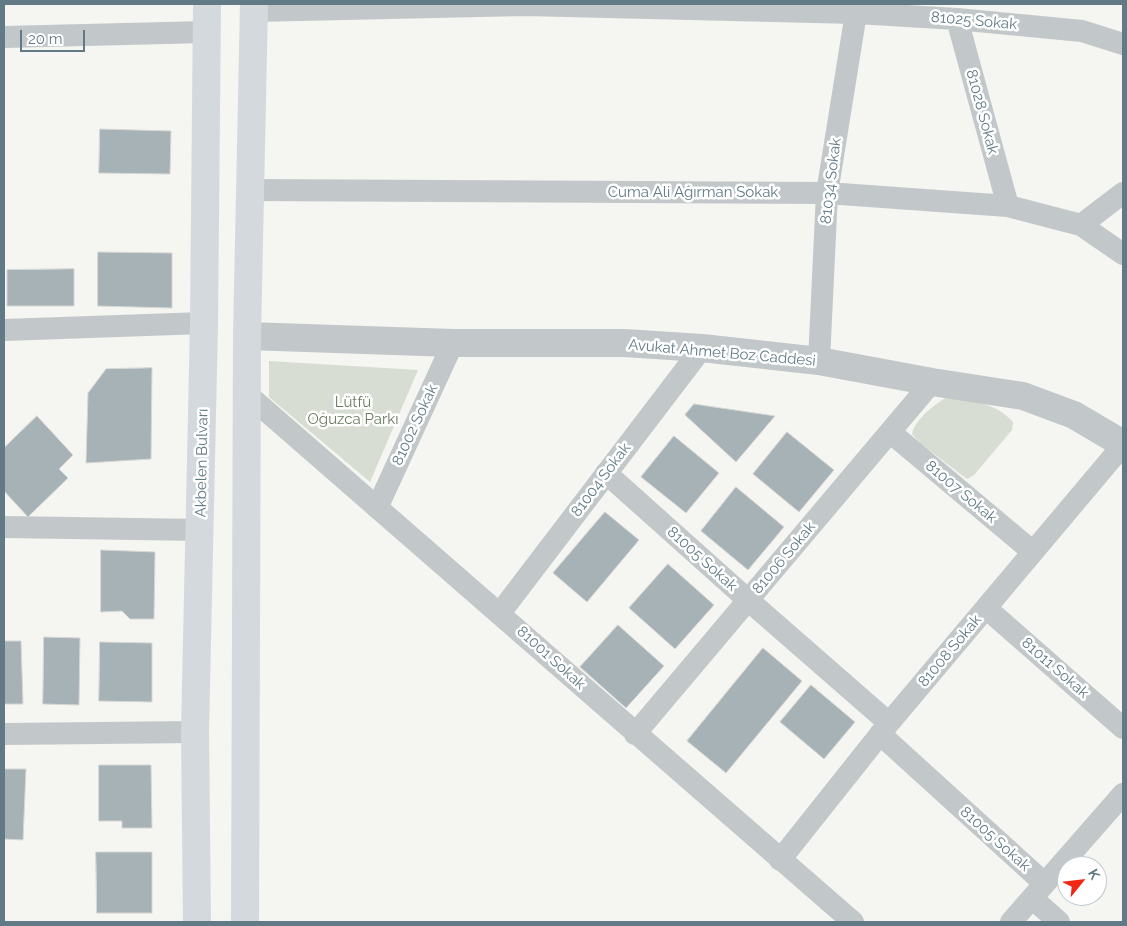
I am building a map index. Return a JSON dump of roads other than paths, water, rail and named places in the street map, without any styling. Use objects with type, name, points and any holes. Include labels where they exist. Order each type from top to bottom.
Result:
[{"type":"main road","name":"Akbelen Bulvarı","points":[[198,922],[195,732],[204,324],[207,4]]},
{"type":"main road","points":[[244,922],[248,336],[254,7]]},
{"type":"street","name":"81025 Sokak","points":[[254,7],[525,4],[857,8],[1082,31],[1123,44]]},
{"type":"street","name":"81034 Sokak","points":[[819,361],[827,193],[857,8]]},
{"type":"street","name":"81028 Sokak","points":[[957,19],[1008,206]]},
{"type":"street","points":[[4,37],[206,32]]},
{"type":"street","name":"Cuma Ali Ağırman Sokak","points":[[250,190],[827,193],[1008,206],[1081,225],[1123,254]]},
{"type":"street","points":[[1081,225],[1123,192]]},
{"type":"street","points":[[4,330],[204,324]]},
{"type":"street","name":"Avukat Ahmet Boz Caddesi","points":[[248,336],[453,343],[624,343],[702,348],[819,361],[932,382],[1023,396],[1074,415],[1123,444]]},
{"type":"street","name":"81002 Sokak","points":[[377,508],[453,343]]},
{"type":"street","name":"81004 Sokak","points":[[500,613],[702,348]]},
{"type":"street","name":"81006 Sokak","points":[[635,734],[932,382]]},
{"type":"street","name":"81001 Sokak","points":[[248,395],[853,922]]},
{"type":"street","name":"81007 Sokak","points":[[890,432],[1033,552]]},
{"type":"street","name":"81008 Sokak","points":[[780,860],[885,729],[1123,444]]},
{"type":"street","name":"81005 Sokak","points":[[606,473],[748,600],[885,729],[1038,891],[1059,922]]},
{"type":"street","points":[[4,527],[200,530]]},
{"type":"street","name":"81011 Sokak","points":[[986,608],[1123,728]]},
{"type":"street","points":[[4,734],[195,732]]},
{"type":"street","points":[[1011,922],[1038,891],[1119,808]]},
{"type":"park label","name":"Lütfü Oğuzca Parkı","points":[[353,410]]}]
